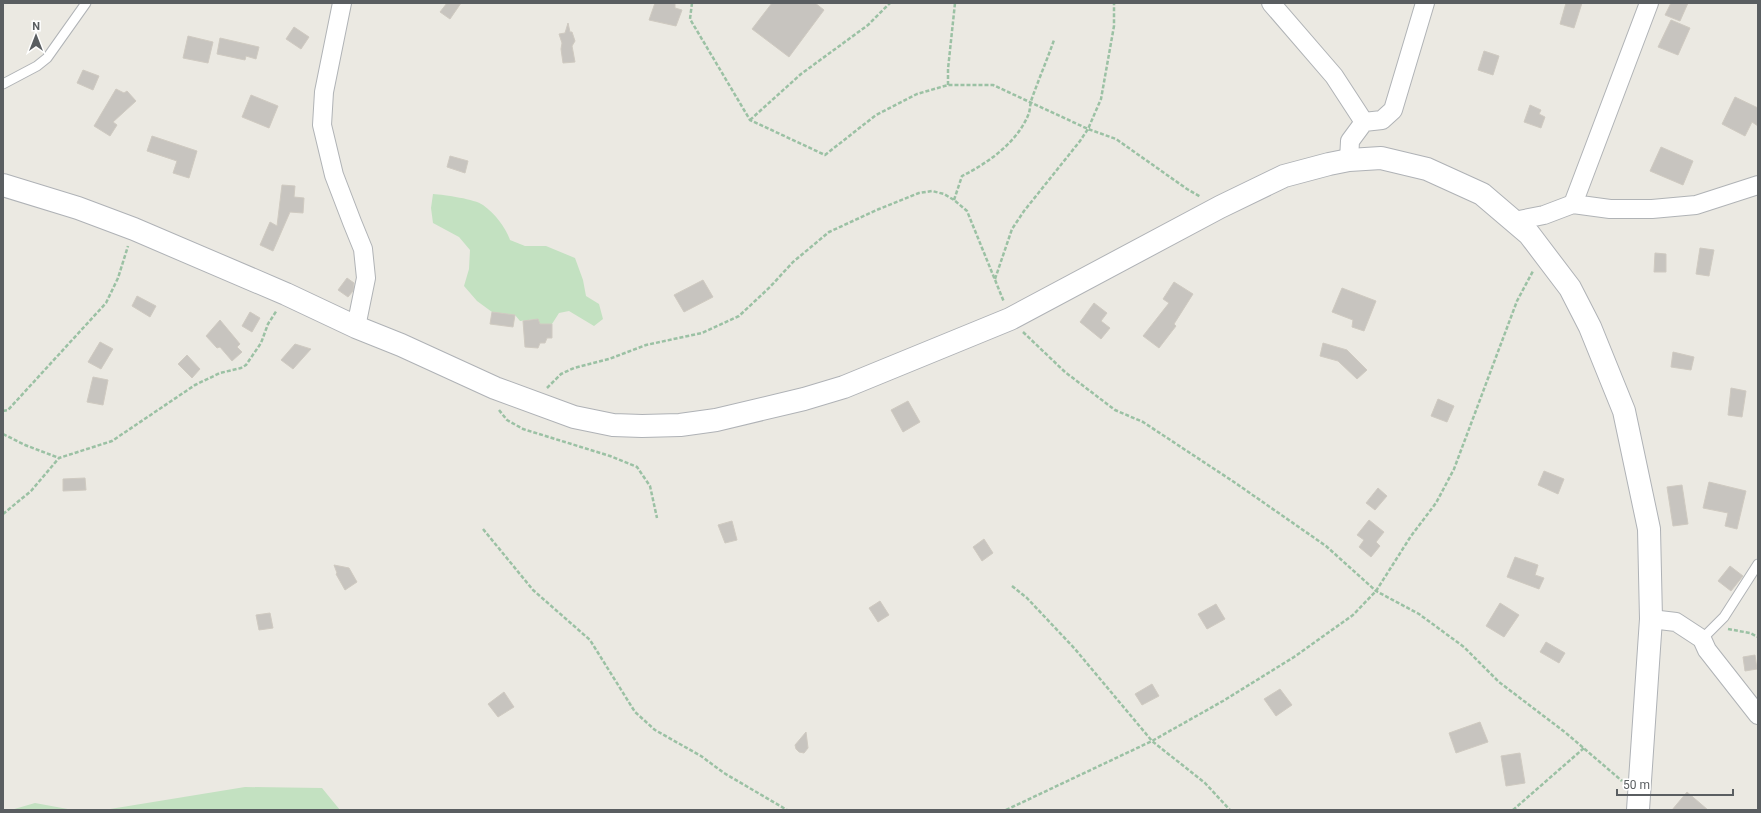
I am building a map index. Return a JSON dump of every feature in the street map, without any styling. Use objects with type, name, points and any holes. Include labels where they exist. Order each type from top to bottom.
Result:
[{"type":"main road","points":[[3,185],[78,208],[134,229],[286,294],[356,327],[401,345],[495,388],[574,417],[613,425],[642,426],[680,425],[716,420],[804,399],[844,387],[1010,319],[1220,207],[1284,176],[1349,160],[1381,158],[1428,169],[1482,194],[1529,234],[1570,288],[1590,327],[1624,411],[1649,529],[1650,619],[1640,808]]},
{"type":"street","points":[[342,3],[324,92],[322,125],[334,174],[363,249],[366,278],[356,327]]},
{"type":"street","points":[[1271,3],[1334,76],[1364,122]]},
{"type":"street","points":[[1349,160],[1350,140],[1364,122],[1382,120],[1393,110],[1425,3]]},
{"type":"street","points":[[1573,204],[1649,3]]},
{"type":"street","points":[[1514,221],[1544,215],[1573,204],[1610,209],[1652,209],[1696,205],[1758,185]]},
{"type":"street","points":[[1650,619],[1676,622],[1702,639],[1708,650],[1758,715]]},
{"type":"lane","points":[[3,84],[37,66],[47,58],[86,3]]},
{"type":"lane","points":[[1702,639],[1724,617],[1758,564]]},
{"type":"path","points":[[692,3],[690,19],[750,120],[825,155],[876,115],[918,94],[948,85],[993,85],[1088,129],[1116,139],[1187,189],[1220,207]]},
{"type":"path","points":[[750,120],[802,74],[868,25],[890,3]]},
{"type":"path","points":[[948,85],[948,69],[955,3]]},
{"type":"path","points":[[994,279],[1012,229],[1024,211],[1088,129],[1101,99],[1114,26],[1114,3]]},
{"type":"path","points":[[954,200],[962,176],[987,162],[1006,146],[1028,114],[1054,40]]},
{"type":"path","points":[[561,374],[574,368],[609,359],[646,345],[702,333],[739,316],[770,287],[793,262],[829,232],[879,209],[919,193],[932,191],[944,194],[968,211],[980,238],[1010,319],[1042,352],[1115,410],[1143,422],[1190,452],[1319,541],[1376,592],[1419,614],[1464,647],[1499,682],[1584,748],[1621,780],[1640,808]]},
{"type":"path","points":[[3,411],[8,410],[23,395],[106,303],[118,278],[134,229]]},
{"type":"path","points":[[1006,810],[1152,741],[1223,702],[1294,657],[1353,615],[1376,592],[1410,536],[1436,503],[1454,469],[1517,301],[1543,253]]},
{"type":"path","points":[[3,514],[31,491],[59,458],[112,441],[195,384],[220,373],[241,368],[246,365],[261,343],[268,324],[286,294]]},
{"type":"path","points":[[495,388],[494,403],[507,420],[523,429],[610,456],[637,467],[650,486],[657,518]]},
{"type":"path","points":[[3,434],[25,445],[59,458]]},
{"type":"path","points":[[483,529],[533,590],[590,640],[599,652],[635,712],[655,730],[701,756],[724,773],[787,810]]},
{"type":"path","points":[[1012,586],[1027,598],[1075,649],[1152,741],[1205,783],[1230,810]]},
{"type":"path","points":[[1717,624],[1728,629],[1750,633],[1758,637]]},
{"type":"path","points":[[1513,810],[1584,748]]},
{"type":"green space","points":[[433,194],[445,195],[479,203],[495,216],[510,240],[525,246],[546,246],[575,258],[583,280],[586,296],[599,304],[603,319],[594,326],[569,311],[559,313],[552,324],[540,324],[537,319],[520,321],[515,315],[492,312],[477,301],[464,286],[469,269],[470,250],[459,237],[433,223],[431,208]]},
{"type":"green space","points":[[245,787],[322,788],[340,810],[104,810]]},
{"type":"green space","points":[[35,803],[73,810],[11,810]]},
{"type":"building","points":[[447,3],[461,3],[450,19],[440,12]]},
{"type":"building","points":[[655,3],[675,3],[675,8],[682,10],[676,26],[649,20]]},
{"type":"building","points":[[772,3],[815,3],[824,10],[789,57],[752,29]]},
{"type":"building","points":[[1566,3],[1582,3],[1574,28],[1560,24]]},
{"type":"building","points":[[1671,3],[1688,3],[1680,21],[1665,15]]},
{"type":"building","points":[[1671,20],[1690,28],[1678,55],[1658,47]]},
{"type":"building","points":[[568,23],[570,32],[572,32],[575,41],[572,46],[575,62],[563,63],[561,49],[562,43],[559,34],[565,33]]},
{"type":"building","points":[[294,27],[309,37],[301,49],[286,39]]},
{"type":"building","points":[[188,36],[213,42],[208,63],[183,58]]},
{"type":"building","points":[[220,38],[259,47],[256,59],[246,56],[245,60],[217,54]]},
{"type":"building","points":[[1484,51],[1499,56],[1493,75],[1478,70]]},
{"type":"building","points":[[83,70],[99,76],[93,90],[77,83]]},
{"type":"building","points":[[116,89],[124,93],[127,91],[136,101],[113,122],[117,125],[110,136],[94,126]]},
{"type":"building","points":[[251,95],[278,106],[269,128],[242,117]]},
{"type":"building","points":[[1735,97],[1758,108],[1758,126],[1752,122],[1745,136],[1722,124]]},
{"type":"building","points":[[1530,105],[1541,110],[1539,114],[1545,117],[1541,128],[1524,122]]},
{"type":"building","points":[[152,136],[197,151],[189,178],[173,173],[177,161],[147,151]]},
{"type":"building","points":[[1661,147],[1693,161],[1683,185],[1650,171]]},
{"type":"building","points":[[450,156],[468,161],[465,173],[447,167]]},
{"type":"building","points":[[282,185],[295,186],[294,197],[304,198],[303,213],[290,212],[273,251],[260,245],[270,222],[277,226]]},
{"type":"building","points":[[1700,248],[1714,250],[1709,276],[1696,274]]},
{"type":"building","points":[[1655,253],[1666,254],[1666,272],[1654,272]]},
{"type":"building","points":[[347,278],[354,283],[353,291],[348,297],[338,290]]},
{"type":"building","points":[[703,280],[713,297],[684,312],[674,295]]},
{"type":"building","points":[[1174,282],[1193,294],[1174,324],[1176,326],[1159,348],[1143,336],[1169,303],[1163,299]]},
{"type":"building","points":[[1342,288],[1376,301],[1364,331],[1352,327],[1353,320],[1332,312]]},
{"type":"building","points":[[137,296],[156,306],[150,317],[132,306]]},
{"type":"building","points":[[1094,303],[1107,313],[1101,321],[1110,328],[1101,339],[1080,322]]},
{"type":"building","points":[[250,312],[260,318],[252,332],[242,326]]},
{"type":"building","points":[[492,312],[515,315],[513,327],[490,324]]},
{"type":"building","points":[[538,319],[540,324],[552,324],[552,338],[547,338],[545,343],[540,343],[538,348],[525,347],[523,321]]},
{"type":"building","points":[[220,320],[240,344],[237,347],[242,352],[232,361],[220,347],[217,348],[206,336]]},
{"type":"building","points":[[100,342],[113,349],[101,369],[88,362]]},
{"type":"building","points":[[1323,343],[1347,350],[1367,370],[1357,379],[1338,361],[1320,356]]},
{"type":"building","points":[[295,344],[311,349],[293,369],[281,360]]},
{"type":"building","points":[[1673,352],[1694,357],[1691,370],[1671,367]]},
{"type":"building","points":[[187,355],[200,369],[192,378],[178,364]]},
{"type":"building","points":[[93,377],[108,380],[103,405],[87,402]]},
{"type":"building","points":[[1731,388],[1746,391],[1742,417],[1728,415]]},
{"type":"building","points":[[1438,399],[1454,406],[1447,422],[1431,416]]},
{"type":"building","points":[[908,401],[920,422],[903,432],[891,410]]},
{"type":"building","points":[[1544,471],[1564,479],[1558,494],[1538,485]]},
{"type":"building","points":[[85,478],[86,490],[63,491],[63,479]]},
{"type":"building","points":[[1709,482],[1746,491],[1737,529],[1725,526],[1728,513],[1703,508]]},
{"type":"building","points":[[1682,485],[1688,524],[1673,526],[1667,487]]},
{"type":"building","points":[[1378,488],[1387,496],[1375,510],[1366,503]]},
{"type":"building","points":[[1369,520],[1384,532],[1376,542],[1380,546],[1371,557],[1359,547],[1364,540],[1357,535]]},
{"type":"building","points":[[732,521],[737,540],[725,543],[718,525]]},
{"type":"building","points":[[984,539],[993,553],[982,561],[973,547]]},
{"type":"building","points":[[1515,557],[1538,565],[1535,575],[1544,578],[1539,589],[1507,577]]},
{"type":"building","points":[[334,565],[349,568],[357,582],[345,590],[336,574]]},
{"type":"building","points":[[1730,566],[1743,576],[1731,591],[1718,581]]},
{"type":"building","points":[[880,601],[889,615],[878,622],[869,608]]},
{"type":"building","points":[[1500,603],[1519,615],[1504,637],[1486,626]]},
{"type":"building","points":[[1216,604],[1225,619],[1207,629],[1198,614]]},
{"type":"building","points":[[270,613],[273,628],[259,630],[256,615]]},
{"type":"building","points":[[1546,642],[1565,653],[1559,663],[1540,652]]},
{"type":"building","points":[[1755,655],[1757,669],[1745,671],[1743,657]]},
{"type":"building","points":[[1152,684],[1159,696],[1142,705],[1135,694]]},
{"type":"building","points":[[1280,689],[1292,705],[1276,716],[1264,699]]},
{"type":"building","points":[[504,692],[514,707],[498,717],[488,704]]},
{"type":"building","points":[[1480,722],[1488,742],[1456,753],[1449,733]]},
{"type":"building","points":[[806,732],[808,748],[804,753],[799,752],[795,745]]},
{"type":"building","points":[[1520,753],[1525,783],[1506,786],[1501,756]]},
{"type":"building","points":[[1687,792],[1708,810],[1672,810]]}]
